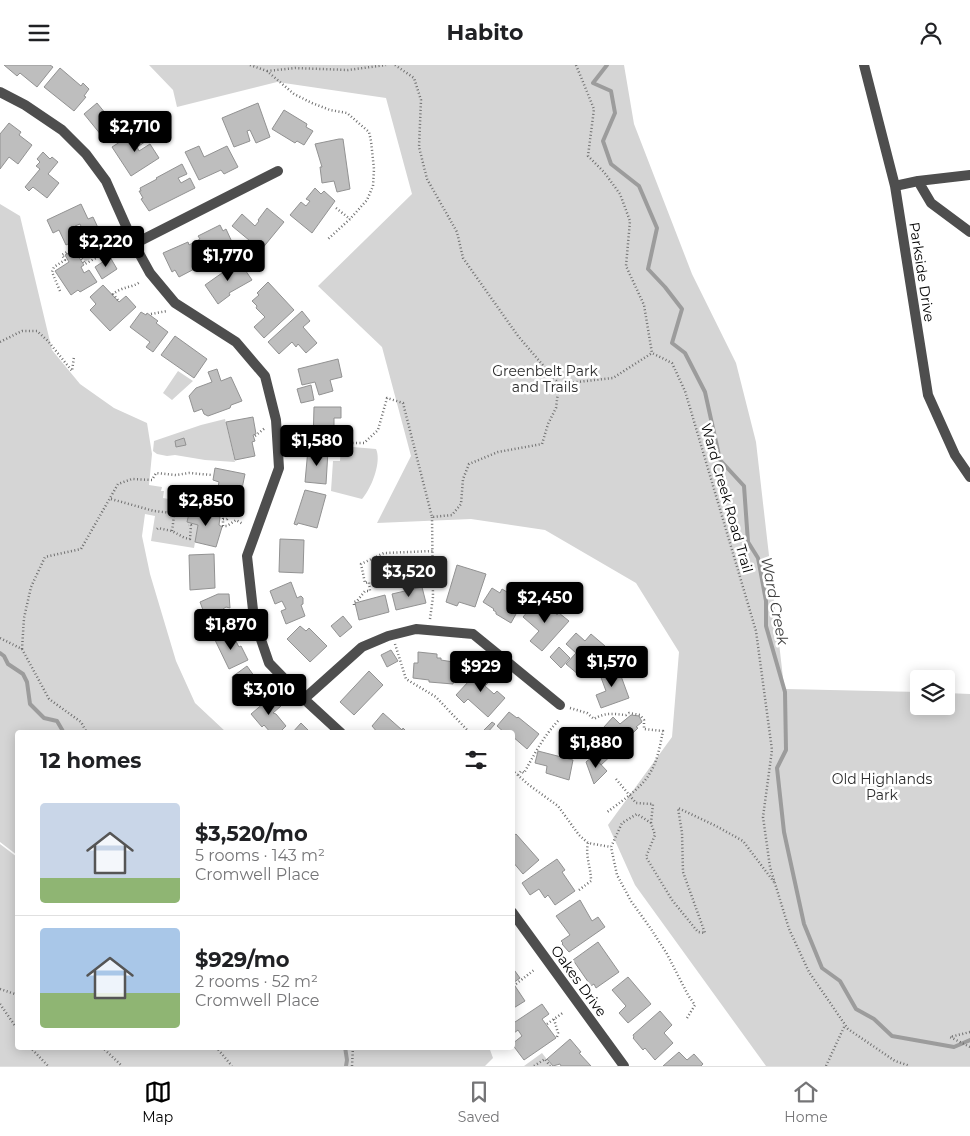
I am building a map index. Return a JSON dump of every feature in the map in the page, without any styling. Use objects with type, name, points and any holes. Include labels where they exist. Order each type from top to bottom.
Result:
[{"type":"street","name":"Parkside Drive","points":[[864,65],[895,186],[928,395],[955,455],[970,477]]},
{"type":"street","points":[[0,92],[25,105],[62,130],[86,154],[106,181],[134,245],[150,273],[175,303],[236,342],[265,376],[276,420],[279,468],[247,555],[254,619],[270,663],[304,699],[338,730]]},
{"type":"street","points":[[134,245],[278,171]]},
{"type":"street","points":[[895,186],[918,181],[970,175]]},
{"type":"street","points":[[918,181],[931,203],[970,232]]},
{"type":"street","points":[[304,699],[362,647],[392,635],[416,629],[473,634],[560,705]]},
{"type":"street","name":"Oakes Drive","points":[[515,916],[624,1066]]},
{"type":"path","points":[[250,65],[267,71],[294,94],[312,103],[330,110],[347,113],[369,132],[374,169],[373,185],[367,200],[327,240]]},
{"type":"path","points":[[267,71],[295,69],[348,70],[386,65]]},
{"type":"path","points":[[395,65],[414,78],[421,100],[419,147],[427,179],[457,232],[463,258],[518,336],[558,384],[556,408],[548,424],[542,444],[498,452],[469,464],[463,479],[461,504],[452,515],[432,517]]},
{"type":"path","points":[[558,384],[613,378],[652,353],[644,305],[626,266],[630,221],[620,194],[604,172],[588,156],[594,109],[576,65]]},
{"type":"path","points":[[336,208],[350,219]]},
{"type":"path","points":[[60,291],[52,272],[54,267],[65,260],[62,255],[75,247],[85,264],[117,246]]},
{"type":"path","points":[[94,259],[97,264]]},
{"type":"path","points":[[118,300],[113,294],[123,287],[136,285],[140,282]]},
{"type":"path","points":[[151,314],[167,311]]},
{"type":"path","points":[[0,342],[22,331],[37,331],[48,341],[72,371],[74,357]]},
{"type":"path","name":"Ward Creek Road Trail","points":[[652,353],[672,363],[685,391],[756,631],[772,750],[763,817],[770,867],[788,929],[809,972],[848,1029],[895,1061],[910,1066]]},
{"type":"path","points":[[278,443],[364,443],[378,430],[386,398],[403,403],[432,517],[433,597],[428,630]]},
{"type":"path","points":[[255,436],[265,427]]},
{"type":"path","points":[[85,730],[81,722],[49,699],[22,649],[24,618],[31,587],[45,557],[81,549],[118,484],[132,479],[152,480],[156,473],[212,475]]},
{"type":"path","points":[[111,499],[154,511],[172,513],[174,516],[172,531]]},
{"type":"path","points":[[190,508],[226,514],[228,516],[227,519],[223,519],[223,526],[227,526],[236,520],[243,524]]},
{"type":"path","points":[[157,529],[172,531],[190,539],[191,525],[188,525]]},
{"type":"path","points":[[354,605],[354,602],[365,591],[370,591],[369,582],[365,583],[361,564],[384,553],[432,551]]},
{"type":"path","points":[[392,635],[406,679],[436,697],[467,730]]},
{"type":"path","points":[[0,638],[22,649]]},
{"type":"path","points":[[560,705],[587,713],[594,719],[611,713],[640,715],[644,720],[644,729],[663,731],[658,754],[650,774],[606,813]]},
{"type":"path","points":[[518,775],[521,771],[524,773],[552,727],[559,720]]},
{"type":"path","points":[[515,772],[558,806],[579,835],[588,843],[611,847]]},
{"type":"path","points":[[616,779],[636,803],[653,804],[651,823],[655,835],[646,857],[672,901],[698,932],[705,933],[683,872],[682,833],[678,808],[743,841],[775,883]]},
{"type":"path","points":[[651,823],[637,814],[622,823],[611,847],[617,875],[631,901],[657,937],[695,1005],[687,1018]]},
{"type":"path","points":[[579,890],[590,881],[591,872],[587,856],[588,843]]},
{"type":"path","points":[[516,984],[534,971]]},
{"type":"path","points":[[0,989],[15,994]]},
{"type":"path","points":[[0,1004],[15,1026]]},
{"type":"path","points":[[547,1023],[564,1012]]},
{"type":"path","points":[[554,1019],[558,1033],[557,1037]]},
{"type":"path","points":[[826,1066],[845,1025]]},
{"type":"path","points":[[970,1032],[950,1037],[970,1047]]},
{"type":"path","points":[[33,1050],[48,1066]]},
{"type":"path","points":[[105,1050],[122,1066]]},
{"type":"path","points":[[219,1050],[232,1066]]},
{"type":"path","points":[[352,1066],[353,1050]]},
{"type":"path","points":[[534,1066],[545,1059],[550,1066]]},
{"type":"green space","points":[[149,65],[624,65],[634,124],[692,274],[736,363],[756,442],[786,704],[786,689],[910,692],[910,715],[955,715],[955,693],[970,694],[970,1066],[766,1066],[635,885],[608,825],[672,737],[679,652],[636,583],[545,530],[471,519],[377,523],[411,456],[382,347],[318,286],[412,194],[386,98],[277,82],[177,107],[173,90]]},
{"type":"green space","points":[[0,204],[20,216],[52,350],[80,384],[114,408],[147,423],[152,454],[149,485],[162,487],[161,491],[164,491],[163,498],[222,508],[220,517],[190,509],[187,522],[198,525],[194,548],[151,541],[155,516],[145,514],[142,536],[150,574],[176,661],[195,703],[224,730],[15,730],[15,853],[0,842]]},
{"type":"green space","points":[[110,234],[114,245],[85,262],[75,245],[98,236]]},
{"type":"green space","points":[[178,371],[193,381],[172,400],[163,393]]},
{"type":"green space","points":[[225,419],[235,462],[175,455],[167,456],[153,451],[154,441]]},
{"type":"green space","points":[[341,446],[376,449],[377,468],[369,489],[362,499],[331,491],[333,461],[340,461]]},
{"type":"green space","points":[[0,844],[15,855],[15,1050],[490,1050],[493,1058],[485,1066],[0,1066]]},
{"type":"green space","points":[[542,1053],[552,1066],[524,1066]]},
{"type":"building","points":[[4,65],[50,65],[53,67],[37,87],[20,73],[17,76]]},
{"type":"building","points":[[60,68],[81,86],[83,83],[89,89],[84,96],[86,97],[74,111],[44,87]]},
{"type":"building","points":[[97,103],[119,130],[106,141],[84,114]]},
{"type":"building","points":[[258,103],[270,137],[256,143],[250,130],[247,131],[250,141],[234,147],[222,118]]},
{"type":"building","points":[[284,110],[307,124],[306,127],[313,131],[304,145],[297,141],[295,143],[272,129]]},
{"type":"building","points":[[9,123],[21,132],[19,135],[32,145],[18,164],[9,157],[0,169],[0,134]]},
{"type":"building","points":[[140,129],[148,140],[137,147],[139,151],[150,144],[159,158],[131,176],[112,147]]},
{"type":"building","points":[[343,139],[350,189],[337,192],[334,181],[322,183],[320,167],[322,167],[315,144]]},
{"type":"building","points":[[199,146],[204,157],[227,146],[238,167],[224,174],[221,170],[199,180],[185,152]]},
{"type":"building","points":[[43,152],[50,159],[52,157],[58,162],[48,174],[59,183],[47,198],[33,187],[29,191],[25,187],[40,169],[36,166],[40,162],[37,159]]},
{"type":"building","points":[[182,164],[187,174],[178,178],[181,183],[190,178],[195,188],[149,211],[141,199],[143,198],[139,191],[141,191],[140,188]]},
{"type":"building","points":[[315,188],[321,194],[324,191],[335,201],[312,233],[290,215],[301,202],[306,206],[310,201],[306,199]]},
{"type":"building","points":[[81,204],[88,219],[93,217],[100,232],[86,238],[80,224],[75,226],[81,238],[66,245],[59,230],[53,233],[47,220]]},
{"type":"building","points":[[267,208],[284,222],[261,250],[232,226],[242,214],[255,226]]},
{"type":"building","points":[[220,225],[223,231],[226,229],[232,242],[229,243],[230,245],[198,261],[200,266],[179,277],[175,270],[172,272],[163,253],[188,242],[189,245],[200,239],[198,236]]},
{"type":"building","points":[[74,250],[84,265],[81,267],[84,273],[89,270],[97,282],[71,295],[55,271],[69,262],[65,255]]},
{"type":"building","points":[[110,257],[117,269],[102,279],[95,267]]},
{"type":"building","points":[[239,261],[252,280],[229,293],[230,295],[218,304],[205,285]]},
{"type":"building","points":[[268,282],[294,310],[264,338],[254,327],[265,317],[252,301]]},
{"type":"building","points":[[103,285],[119,302],[126,296],[136,307],[110,331],[90,310],[96,304],[90,297]]},
{"type":"building","points":[[302,311],[310,321],[303,327],[317,343],[306,353],[298,344],[296,347],[292,342],[279,354],[268,342]]},
{"type":"building","points":[[141,312],[146,315],[147,313],[158,321],[156,323],[168,332],[153,352],[146,347],[150,342],[130,327]]},
{"type":"building","points":[[175,336],[207,359],[194,378],[161,355]]},
{"type":"building","points":[[338,359],[342,377],[330,380],[333,391],[319,395],[315,382],[302,385],[298,369]]},
{"type":"building","points":[[217,369],[221,381],[231,377],[242,401],[231,405],[230,408],[208,416],[204,414],[202,409],[194,412],[189,396],[196,388],[212,382],[208,372]]},
{"type":"building","points":[[311,385],[314,400],[301,403],[297,389]]},
{"type":"building","points":[[314,407],[341,407],[341,418],[334,418],[334,443],[313,443]]},
{"type":"building","points":[[253,417],[256,434],[253,435],[255,441],[252,442],[255,456],[235,460],[226,422]]},
{"type":"building","points":[[184,438],[186,445],[176,447],[175,441]]},
{"type":"building","points":[[308,449],[328,451],[326,484],[305,482]]},
{"type":"building","points":[[215,468],[245,474],[238,508],[220,505],[222,498],[216,497],[219,482],[213,480]]},
{"type":"building","points":[[305,490],[326,495],[317,528],[298,523],[297,525],[294,524]]},
{"type":"building","points":[[190,509],[220,517],[219,525],[222,527],[216,547],[195,542],[198,525],[187,522]]},
{"type":"building","points":[[280,539],[304,540],[303,573],[279,572]]},
{"type":"building","points":[[214,554],[215,588],[190,590],[189,555]]},
{"type":"building","points":[[457,565],[486,574],[475,607],[459,602],[457,606],[446,602]]},
{"type":"building","points":[[291,582],[297,598],[301,596],[303,598],[303,604],[301,605],[305,616],[286,624],[281,611],[286,609],[282,601],[275,604],[270,591]]},
{"type":"building","points":[[422,587],[426,603],[396,610],[392,594]]},
{"type":"building","points":[[492,588],[500,593],[502,589],[512,595],[510,598],[521,605],[511,623],[496,614],[494,609],[483,602]]},
{"type":"building","points":[[218,594],[229,594],[230,608],[226,607],[223,609],[224,611],[206,618],[200,602]]},
{"type":"building","points":[[385,595],[389,612],[359,620],[355,603]]},
{"type":"building","points":[[539,598],[557,615],[559,613],[569,621],[542,651],[530,641],[539,631],[523,617]]},
{"type":"building","points":[[343,616],[352,627],[340,637],[331,626]]},
{"type":"building","points":[[300,626],[306,631],[309,628],[327,646],[310,662],[287,639]]},
{"type":"building","points":[[231,632],[248,660],[229,669],[215,640]]},
{"type":"building","points":[[576,633],[585,641],[591,634],[605,646],[579,675],[566,664],[576,653],[566,644]]},
{"type":"building","points":[[559,647],[570,658],[561,668],[550,657]]},
{"type":"building","points":[[391,650],[398,661],[387,667],[381,655]]},
{"type":"building","points":[[418,652],[437,654],[437,658],[441,658],[441,660],[453,662],[454,658],[467,659],[466,675],[455,674],[453,684],[429,682],[429,680],[413,678],[414,663],[418,663]]},
{"type":"building","points":[[617,665],[629,698],[601,708],[596,695],[606,691],[599,672]]},
{"type":"building","points":[[247,666],[268,691],[251,703],[232,677]]},
{"type":"building","points":[[481,668],[493,678],[485,686],[494,694],[497,691],[505,698],[488,717],[468,699],[464,703],[456,695]]},
{"type":"building","points":[[369,671],[383,685],[354,715],[340,702]]},
{"type":"building","points":[[272,696],[281,706],[273,713],[286,726],[282,730],[268,730],[264,725],[262,727],[251,714]]},
{"type":"building","points":[[509,712],[539,734],[527,749],[515,739],[515,730],[502,730],[497,726]]},
{"type":"building","points":[[383,713],[402,730],[375,730],[372,726]]},
{"type":"building","points":[[631,715],[639,716],[642,722],[625,741],[632,748],[622,758],[616,751],[601,765],[593,756],[599,750],[587,739],[598,727],[606,736],[609,732],[604,727],[613,717],[620,724]]},
{"type":"building","points":[[492,722],[495,724],[490,730],[484,730]]},
{"type":"building","points":[[301,723],[308,730],[295,730]]},
{"type":"building","points":[[538,751],[573,760],[569,780],[546,773],[547,766],[535,763]]},
{"type":"building","points":[[593,756],[607,771],[594,784],[586,762]]},
{"type":"building","points":[[515,835],[539,860],[523,874],[515,865]]},
{"type":"building","points":[[557,859],[565,870],[562,872],[575,891],[555,905],[548,895],[545,898],[539,889],[530,895],[522,883]]},
{"type":"building","points":[[580,900],[592,921],[598,917],[605,927],[569,952],[561,941],[570,935],[556,916]]},
{"type":"building","points":[[598,942],[619,972],[596,988],[594,984],[591,986],[573,960]]},
{"type":"building","points":[[515,971],[520,978],[515,982]]},
{"type":"building","points":[[628,977],[651,1004],[628,1023],[619,1013],[626,1006],[612,990]]},
{"type":"building","points":[[515,986],[525,1001],[515,1007]]},
{"type":"building","points":[[542,1004],[549,1014],[542,1019],[556,1038],[524,1060],[515,1048],[515,1042],[522,1036],[518,1030],[515,1032],[515,1022]]},
{"type":"building","points":[[660,1011],[672,1025],[664,1033],[673,1043],[655,1060],[645,1048],[643,1050],[633,1038],[633,1035]]},
{"type":"building","points":[[570,1039],[591,1066],[561,1066],[560,1064],[553,1066],[547,1059]]},
{"type":"building","points":[[679,1052],[687,1060],[694,1054],[703,1064],[701,1066],[663,1066]]},
{"type":"waterway","name":"Ward Creek","points":[[607,65],[593,83],[611,91],[615,113],[603,141],[611,164],[639,186],[657,228],[648,269],[682,309],[672,343],[685,353],[705,392],[720,460],[744,486],[748,542],[758,558],[766,601],[766,626],[785,692],[786,750],[777,768],[784,832],[804,924],[822,968],[840,981],[856,1009],[874,1019],[892,1036],[954,1047],[970,1040]]},
{"type":"waterway","points":[[0,653],[8,664],[23,674],[27,682],[30,704],[44,718],[57,721],[62,730]]},
{"type":"waterway","points":[[345,1050],[346,1066]]},
{"type":"park label","name":"Greenbelt Park and Trails","points":[[545,380]]},
{"type":"park label","name":"Old Highlands Park","points":[[882,788]]}]
